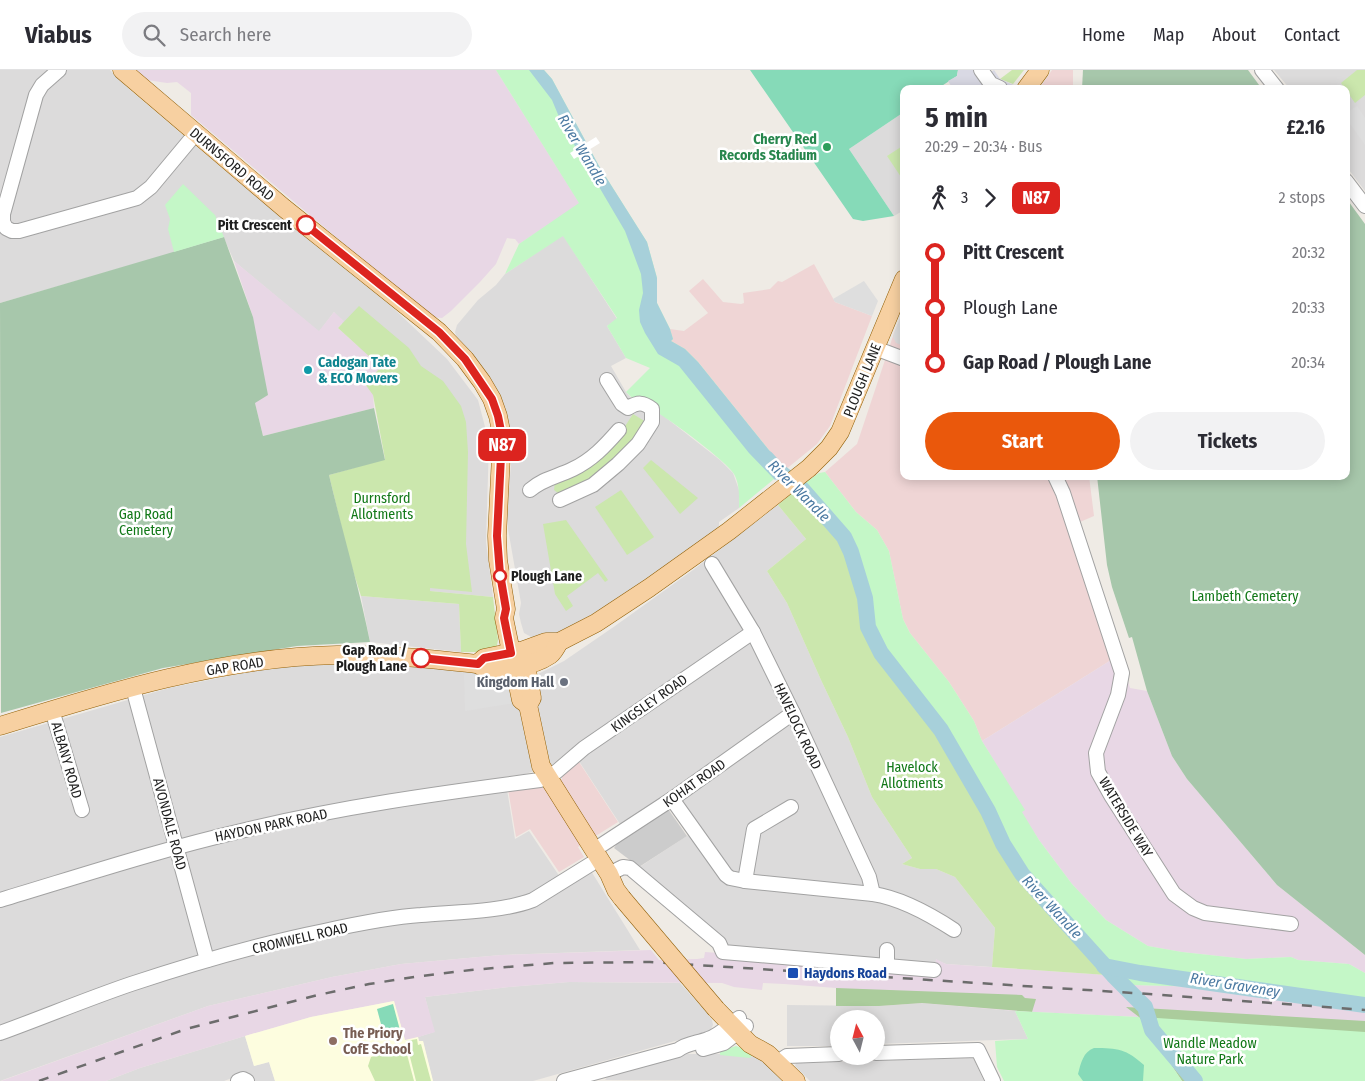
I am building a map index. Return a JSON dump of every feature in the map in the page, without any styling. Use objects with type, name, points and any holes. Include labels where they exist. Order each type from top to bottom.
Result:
[{"type":"main road","name":"DURNSFORD ROAD","points":[[122,70],[284,208],[439,332],[465,359],[482,382],[492,399],[502,436],[497,536],[500,574],[506,609],[513,616],[519,659]]},
{"type":"main road","points":[[1029,85],[1040,70]]},
{"type":"main road","name":"PLOUGH LANE","points":[[519,659],[546,642],[559,642],[596,623],[650,588],[725,534],[804,472],[829,448],[840,432],[900,289]]},
{"type":"main road","name":"GAP ROAD","points":[[0,726],[166,678],[212,669],[305,656],[377,655],[478,664],[483,668],[497,669],[519,659]]},
{"type":"main road","points":[[519,659],[532,698],[528,705],[540,761],[547,776],[609,874],[616,890],[626,896],[719,1006],[738,1025],[750,1044],[772,1059],[796,1081]]},
{"type":"street","points":[[58,70],[38,90],[3,214],[3,231],[19,231],[137,198],[151,187],[196,133]]},
{"type":"street","points":[[980,70],[993,85]]},
{"type":"street","points":[[1262,70],[1274,85]]},
{"type":"street","points":[[1350,186],[1365,206]]},
{"type":"street","points":[[875,348],[900,357]]},
{"type":"street","points":[[560,500],[593,485],[618,464],[638,444],[652,422],[652,409],[645,404],[637,403],[628,408],[622,404],[607,380]]},
{"type":"street","points":[[530,490],[540,482],[575,469],[597,454],[619,430]]},
{"type":"street","name":"WATERSIDE WAY","points":[[1058,480],[1122,673],[1118,695],[1096,753],[1098,772],[1174,894],[1193,908],[1205,913],[1290,924]]},
{"type":"street","name":"HAVELOCK ROAD","points":[[712,564],[753,632],[793,713],[869,877],[872,894]]},
{"type":"street","name":"KINGSLEY ROAD","points":[[547,776],[556,772],[584,748],[753,632]]},
{"type":"street","name":"AVONDALE ROAD","points":[[133,688],[207,960]]},
{"type":"street","name":"ALBANY ROAD","points":[[52,710],[82,810]]},
{"type":"street","name":"KOHAT ROAD","points":[[597,854],[793,713]]},
{"type":"street","name":"HAYDON PARK ROAD","points":[[0,900],[177,847],[314,815],[540,780],[547,776]]},
{"type":"street","points":[[672,799],[726,875],[744,881],[882,895],[931,915],[954,930]]},
{"type":"street","points":[[744,881],[754,829],[791,807]]},
{"type":"street","name":"CROMWELL ROAD","points":[[0,1033],[130,985],[207,960],[323,931],[419,915],[510,907],[525,903],[533,900],[597,854]]},
{"type":"street","points":[[609,874],[623,867],[630,868],[702,937],[719,944],[723,952],[934,970]]},
{"type":"street","points":[[887,950],[887,966]]},
{"type":"street","points":[[564,1081],[602,1076],[678,1050],[683,1046],[709,1039],[738,1025]]},
{"type":"street","points":[[885,1053],[978,1050],[993,1081]]},
{"type":"street","points":[[772,1059],[787,1056],[830,1054]]},
{"type":"street","points":[[238,1081],[243,1079],[247,1081]]},
{"type":"shaded area","points":[[0,70],[110,70],[129,89],[190,141],[391,306],[447,359],[478,400],[489,442],[486,542],[493,597],[430,591],[421,435],[334,312],[319,332],[234,261],[224,238],[0,303]]},
{"type":"shaded area","points":[[137,70],[496,70],[580,204],[519,244],[515,239],[507,238],[496,264],[480,282],[442,318],[431,317],[191,115],[191,93],[177,82],[167,83],[147,80]]},
{"type":"shaded area","points":[[958,70],[985,70],[988,74],[994,70],[1000,79],[1014,85],[950,85],[948,81],[957,76]]},
{"type":"shaded area","points":[[1052,70],[1073,70],[1073,85],[1042,85]]},
{"type":"shaded area","points":[[1274,70],[1365,70],[1365,191],[1350,171],[1350,85],[1287,85]]},
{"type":"shaded area","points":[[1357,106],[1365,118],[1365,145],[1350,124],[1350,110]]},
{"type":"shaded area","points":[[900,115],[900,212],[894,216],[849,149]]},
{"type":"shaded area","points":[[563,235],[617,319],[607,326],[626,358],[611,366],[626,392],[632,399],[642,399],[720,460],[733,473],[739,490],[739,508],[719,522],[719,528],[640,586],[572,626],[542,639],[535,639],[524,633],[519,614],[521,603],[507,516],[512,450],[506,417],[457,339],[455,332],[457,325],[478,300],[496,285],[505,274]]},
{"type":"shaded area","name":"Cadogan Tate & ECO Movers","points":[[234,261],[319,331],[334,312],[344,321],[338,328],[381,367],[377,373],[373,395],[374,408],[263,436],[255,403],[253,317]]},
{"type":"shaded area","points":[[814,264],[835,302],[872,316],[830,426],[817,444],[785,470],[698,362],[671,341],[670,329],[684,331],[708,313],[689,291],[703,279],[723,302],[741,304],[744,303],[743,293],[770,289],[778,281],[782,282]]},
{"type":"shaded area","points":[[864,281],[878,301],[872,316],[835,302],[833,299]]},
{"type":"shaded area","points":[[900,319],[900,480],[1090,480],[1094,516],[1080,522],[1119,651],[1108,662],[982,741],[974,721],[949,682],[910,633],[903,619],[889,551],[877,530],[856,512],[825,472],[857,444]]},
{"type":"shaded area","points":[[900,319],[900,344],[896,343],[893,337]]},
{"type":"shaded area","points":[[778,505],[806,539],[767,571],[787,603],[848,737],[872,797],[912,858],[902,864],[920,869],[936,869],[955,877],[995,928],[992,967],[946,964],[936,960],[935,968],[727,950],[635,870],[699,828],[674,789],[620,824],[571,749],[550,766],[525,774],[505,777],[515,839],[529,831],[566,886],[591,871],[640,950],[501,955],[401,964],[332,977],[208,1006],[0,1081],[0,737],[169,688],[263,669],[340,661],[463,669],[504,679],[536,675],[564,661],[615,626],[693,570]]},
{"type":"shaded area","points":[[361,596],[459,604],[461,652],[370,642]]},
{"type":"shaded area","points":[[1119,651],[1130,688],[1147,691],[1172,756],[1187,779],[1277,885],[1365,955],[1365,973],[1349,964],[1298,960],[1291,957],[1246,959],[1148,946],[1106,920],[1072,884],[1021,812],[1024,810],[982,741],[1108,662]]},
{"type":"shaded area","points":[[464,672],[503,678],[509,685],[515,703],[465,711]]},
{"type":"shaded area","points":[[579,762],[618,822],[578,847],[584,857],[559,872],[530,829],[516,837],[508,789],[539,783],[543,788],[562,779],[562,774]]},
{"type":"shaded area","points":[[668,809],[687,836],[639,867],[614,848],[617,844]]},
{"type":"shaded area","points":[[651,950],[659,960],[704,958],[705,952],[719,953],[730,960],[934,974],[936,959],[946,964],[1107,975],[1131,985],[1209,987],[1365,1001],[1365,1032],[1015,1011],[922,1003],[836,1006],[836,988],[784,984],[763,983],[762,990],[734,987],[722,983],[569,982],[425,997],[435,1032],[405,1041],[394,1001],[311,1017],[140,1068],[106,1081],[1,1081],[208,1006],[332,977],[401,964],[501,955]]},
{"type":"shaded area","points":[[569,982],[680,983],[707,1013],[713,1025],[707,1032],[533,1081],[433,1081],[423,1041],[419,1041],[418,1037],[434,1032],[425,997]]},
{"type":"shaded area","name":"The Priory CofE School","points":[[394,1001],[405,1040],[418,1037],[419,1041],[423,1041],[433,1081],[275,1081],[269,1062],[254,1066],[245,1036],[311,1017]]},
{"type":"shaded area","points":[[922,1003],[1015,1011],[1028,1039],[885,1044],[885,1010],[830,1010],[830,1046],[787,1046],[787,1005],[879,1006]]},
{"type":"shaded area","points":[[245,1036],[254,1066],[269,1062],[275,1081],[253,1081],[248,1072],[224,1081],[106,1081],[140,1068]]},
{"type":"shaded area","points":[[685,1054],[739,1054],[766,1059],[790,1081],[605,1080],[613,1070]]},
{"type":"shaded area","points":[[973,1058],[984,1081],[810,1081],[795,1066],[796,1063],[830,1062],[830,1065],[885,1065],[885,1060]]},
{"type":"green space","points":[[496,70],[544,70],[552,79],[599,166],[647,242],[657,278],[657,303],[670,329],[673,339],[671,341],[685,349],[698,362],[785,470],[739,508],[737,482],[729,468],[687,433],[626,392],[650,368],[626,358],[607,326],[617,318],[563,236],[505,274],[519,244],[579,203]]},
{"type":"green space","name":"Cherry Red Records Stadium","points":[[750,70],[958,70],[957,76],[943,85],[900,85],[900,115],[849,149],[894,216],[863,221],[853,219]]},
{"type":"green space","points":[[1012,70],[1024,70],[1013,84],[1000,79]]},
{"type":"green space","points":[[1083,70],[1248,70],[1259,85],[1082,85]]},
{"type":"green space","points":[[1357,70],[1365,70],[1365,95],[1355,103],[1350,96],[1350,85],[1342,85],[1341,83]]},
{"type":"green space","points":[[900,148],[900,176],[887,156]]},
{"type":"green space","points":[[183,184],[215,215],[224,237],[174,252],[168,229],[170,219],[165,205]]},
{"type":"green space","name":"Lambeth Cemetery","points":[[1350,203],[1365,224],[1365,955],[1277,885],[1187,779],[1172,756],[1147,691],[1132,637],[1129,638],[1112,587],[1107,565],[1097,480],[1350,480]]},
{"type":"green space","name":"Gap Road Cemetery","points":[[224,237],[253,317],[268,395],[255,403],[263,436],[374,408],[385,460],[329,475],[370,642],[297,646],[163,668],[1,713],[0,303]]},
{"type":"green space","name":"Durnsford Allotments","points":[[359,306],[409,348],[421,366],[443,381],[461,406],[466,422],[468,452],[466,544],[472,592],[430,588],[430,591],[493,597],[498,640],[496,650],[489,652],[461,652],[459,604],[361,596],[348,555],[329,475],[385,459],[373,395],[365,384],[381,367],[338,328]]},
{"type":"green space","points":[[633,414],[646,422],[638,437],[598,477],[559,494],[554,490],[555,482],[616,440]]},
{"type":"green space","points":[[651,460],[698,498],[680,514],[643,468]]},
{"type":"green space","points":[[825,472],[856,512],[877,530],[889,551],[903,619],[910,633],[949,682],[974,721],[982,741],[1025,810],[1022,812],[1039,840],[1072,884],[1106,920],[1148,946],[1246,959],[1291,957],[1298,960],[1349,964],[1365,973],[1365,1001],[1209,987],[1131,985],[1107,975],[1035,895],[1008,857],[949,748],[873,648],[867,636],[844,546],[823,522],[820,515],[798,488],[819,473]]},
{"type":"green space","name":"Havelock Allotments","points":[[798,488],[820,515],[823,523],[844,546],[873,648],[949,748],[1008,857],[1035,895],[1107,975],[992,967],[995,928],[955,877],[936,869],[920,869],[902,864],[912,858],[872,797],[848,737],[787,603],[767,571],[806,539],[778,505]]},
{"type":"green space","points":[[621,490],[654,537],[627,555],[595,507]]},
{"type":"green space","points":[[566,520],[608,580],[605,582],[598,573],[567,596],[573,606],[566,611],[555,594],[543,524]]},
{"type":"green space","points":[[836,988],[1022,995],[1025,998],[1036,999],[1032,1012],[922,1003],[836,1006]]},
{"type":"green space","points":[[393,1004],[401,1034],[385,1039],[377,1009]]},
{"type":"green space","name":"Wandle Meadow Nature Park","points":[[1126,1007],[1365,1021],[1365,1067],[1333,1081],[1182,1081],[1139,1017]]},
{"type":"green space","points":[[1015,1011],[1139,1017],[1182,1081],[1004,1081],[997,1067],[995,1041],[1028,1039]]},
{"type":"green space","name":"Wandle Meadow Nature Park","points":[[1157,1018],[1365,1032],[1365,1081],[1195,1081],[1152,1030]]},
{"type":"green space","points":[[417,1039],[418,1045],[421,1044],[431,1081],[416,1081],[406,1041]]},
{"type":"green space","points":[[736,1046],[745,1049],[752,1055],[750,1058],[720,1055],[720,1051]]},
{"type":"green space","points":[[405,1047],[414,1081],[375,1081],[368,1066],[371,1057]]},
{"type":"green space","points":[[1094,1048],[1116,1049],[1132,1056],[1144,1065],[1143,1081],[1083,1081],[1078,1074],[1081,1062],[1087,1052]]},
{"type":"water","points":[[529,70],[544,70],[552,79],[599,166],[647,242],[657,278],[657,303],[670,329],[673,339],[671,341],[685,349],[698,362],[785,470],[775,480],[749,453],[679,366],[658,354],[645,333],[640,322],[639,310],[643,293],[641,274],[625,231],[562,124],[552,100]]},
{"type":"pier","points":[[596,137],[600,143],[574,159],[570,153]]},
{"type":"waterway","name":"River Wandle","points":[[766,458],[776,469],[802,489],[844,537],[851,552],[865,598],[868,627],[881,653],[941,730],[988,811],[1003,844],[1022,874],[1113,975],[1145,1007],[1152,1030],[1195,1081]]},
{"type":"waterway","name":"River Graveney","points":[[1104,966],[1140,973],[1365,1005]]},
{"type":"railway","points":[[39,1081],[186,1029],[318,995],[369,984],[421,976],[554,963],[650,962],[1365,1010]]},
{"type":"bus line","name":"N87","points":[[306,225],[439,332],[465,359],[482,382],[492,399],[498,416],[502,436],[497,536],[498,560],[506,609],[504,618],[511,653],[484,658],[478,664],[421,658]]},
{"type":"place","name":"Cherry Red Records Stadium","points":[[827,147]]},
{"type":"place","name":"Pitt Crescent","points":[[306,225]]},
{"type":"place","name":"Cadogan Tate & ECO Movers","points":[[308,370]]},
{"type":"place","name":"Plough Lane","points":[[500,576]]},
{"type":"place","name":"Gap Road / Plough Lane","points":[[421,658]]},
{"type":"place","name":"Kingdom Hall","points":[[564,682]]},
{"type":"place","name":"Haydons Road","points":[[793,973]]},
{"type":"place","name":"The Priory CofE School","points":[[333,1041]]}]
